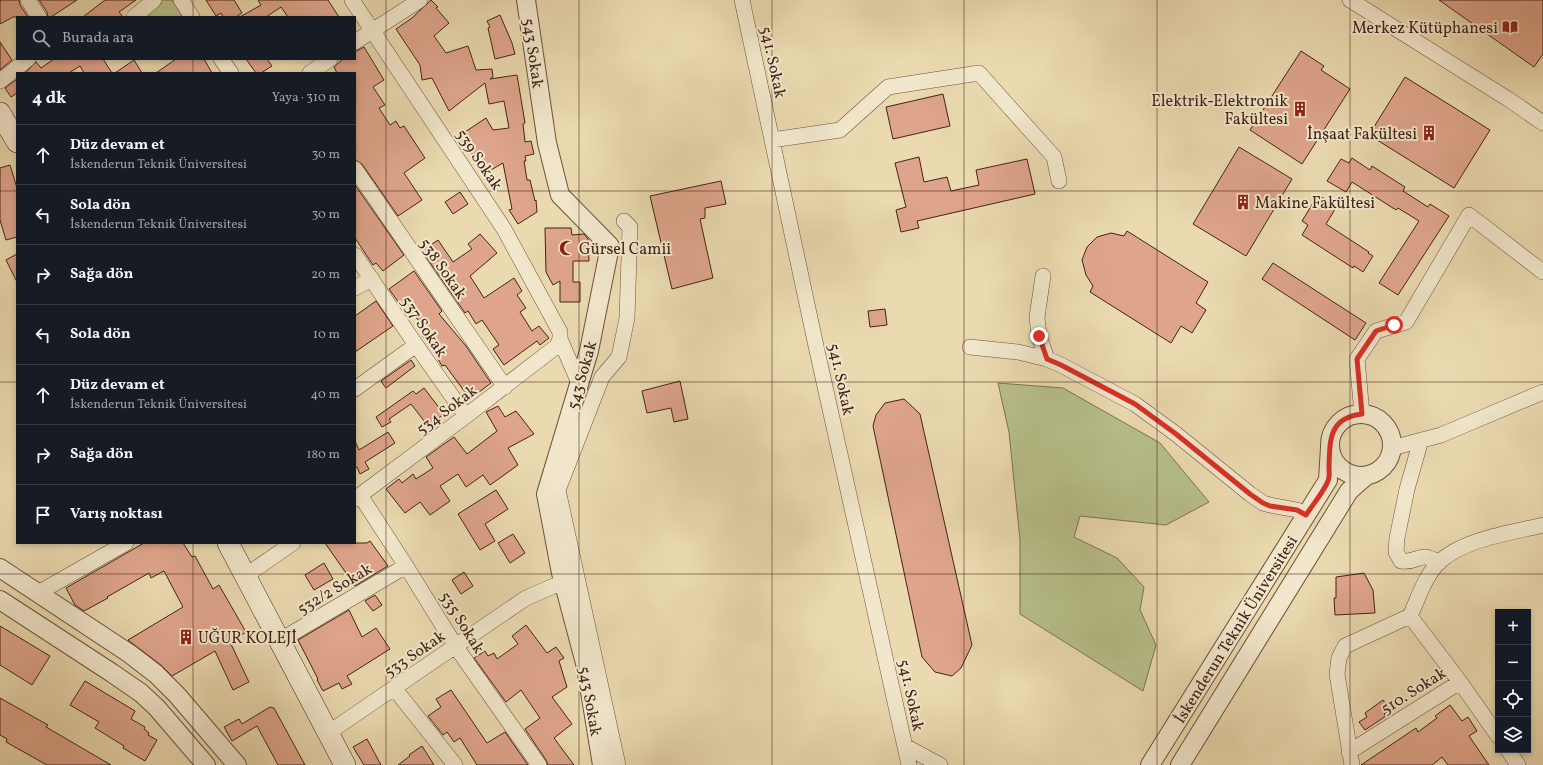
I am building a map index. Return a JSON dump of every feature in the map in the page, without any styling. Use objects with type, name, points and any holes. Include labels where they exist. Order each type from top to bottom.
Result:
[{"type":"main road","points":[[0,113],[16,140]]},
{"type":"main road","points":[[229,544],[345,765]]},
{"type":"street","points":[[28,0],[37,16]]},
{"type":"street","points":[[135,16],[154,0]]},
{"type":"street","points":[[181,0],[191,16]]},
{"type":"street","name":"539 Sokak","points":[[352,0],[504,229],[560,332],[558,342],[579,383]]},
{"type":"street","points":[[356,41],[420,0]]},
{"type":"street","name":"543 Sokak","points":[[526,0],[547,143],[560,195],[610,246],[589,351],[546,494],[563,582],[586,667],[602,765]]},
{"type":"street","name":"541. Sokak","points":[[742,0],[909,765]]},
{"type":"street","points":[[1350,0],[1508,99],[1543,123]]},
{"type":"street","points":[[0,81],[27,60]]},
{"type":"street","points":[[222,60],[230,72]]},
{"type":"street","points":[[311,72],[329,60]]},
{"type":"street","points":[[772,140],[840,130],[888,88],[979,73],[1054,157],[1059,181]]},
{"type":"street","name":"538 Sokak","points":[[356,171],[505,387]]},
{"type":"street","points":[[1362,414],[1357,359],[1376,331],[1406,322],[1469,215],[1543,272]]},
{"type":"street","points":[[618,765],[558,490],[602,377],[619,357],[626,318],[630,227],[624,221]]},
{"type":"street","name":"537 Sokak","points":[[356,255],[466,416]]},
{"type":"street","points":[[1043,276],[1037,317],[1039,336],[1047,359]]},
{"type":"street","points":[[356,287],[372,279]]},
{"type":"street","name":"534 Sokak","points":[[358,497],[505,387],[558,342]]},
{"type":"street","points":[[356,388],[416,345]]},
{"type":"street","points":[[970,347],[1018,352],[1047,359],[1061,365],[1135,404],[1176,434],[1263,503],[1270,506],[1297,510],[1306,515]]},
{"type":"street","points":[[1392,448],[1441,435],[1543,392]]},
{"type":"street","points":[[1362,414],[1372,416],[1387,428],[1391,438],[1392,448],[1389,458],[1384,466],[1376,472],[1366,476],[1356,476],[1346,472],[1338,466],[1332,457],[1330,447],[1331,437],[1335,427],[1342,420],[1351,415],[1362,414]]},
{"type":"street","points":[[1421,440],[1407,490],[1397,538],[1396,552],[1401,561],[1407,561],[1425,556],[1430,557],[1439,563]]},
{"type":"street","name":"İskenderun Teknik Üniversitesi","points":[[1150,765],[1328,480],[1330,447]]},
{"type":"street","name":"İskenderun Teknik Üniversitesi","points":[[1180,765],[1349,491],[1366,476]]},
{"type":"street","name":"535 Sokak","points":[[358,497],[406,566],[456,647],[539,765]]},
{"type":"street","points":[[1350,758],[1337,674],[1340,658],[1345,646],[1410,616],[1426,581],[1439,563],[1457,550],[1493,537],[1543,525]]},
{"type":"street","points":[[38,593],[124,544]]},
{"type":"street","points":[[245,576],[292,544]]},
{"type":"street","name":"532/2 Sokak","points":[[279,641],[406,566]]},
{"type":"street","points":[[0,568],[130,654],[156,674],[177,695],[237,765]]},
{"type":"street","name":"533 Sokak","points":[[328,733],[526,598],[563,582]]},
{"type":"street","points":[[0,600],[112,672],[141,693],[157,708],[206,765]]},
{"type":"street","points":[[1410,616],[1460,682]]},
{"type":"street","name":"510. Sokak","points":[[1350,758],[1460,682],[1495,732]]},
{"type":"street","points":[[394,688],[455,765]]},
{"type":"street","points":[[905,746],[940,765]]},
{"type":"street","points":[[1510,753],[1518,765]]},
{"type":"green space","points":[[162,0],[172,0],[182,16],[142,16]]},
{"type":"green space","points":[[998,383],[1063,388],[1160,443],[1209,502],[1166,525],[1080,516],[1074,537],[1117,558],[1144,587],[1140,610],[1156,645],[1143,691],[1020,614],[1020,540],[1009,432]]},
{"type":"building","points":[[0,0],[19,0],[20,5],[27,16],[16,16],[0,24]]},
{"type":"building","points":[[39,0],[77,0],[53,16],[48,16],[47,12]]},
{"type":"building","points":[[105,0],[136,0],[119,12],[122,16],[84,16]]},
{"type":"building","points":[[206,0],[234,0],[242,13],[238,16],[222,16],[221,13],[216,16]]},
{"type":"building","points":[[258,0],[328,0],[338,16],[287,16],[281,7],[268,16],[242,16],[261,5]]},
{"type":"building","points":[[431,0],[449,23],[434,36],[446,53],[468,46],[476,70],[492,69],[493,77],[490,79],[517,75],[525,123],[523,124],[525,142],[531,141],[534,154],[525,156],[526,161],[524,161],[527,180],[530,180],[535,201],[536,200],[537,212],[518,224],[509,210],[512,209],[503,163],[484,174],[471,152],[470,153],[459,136],[486,118],[493,130],[509,128],[504,101],[489,104],[485,83],[449,111],[432,78],[422,80],[420,65],[396,29],[412,18]]},
{"type":"building","name":"Merkez Kütüphanesi","points":[[1439,0],[1543,0],[1543,54],[1534,67]]},
{"type":"building","points":[[500,15],[515,54],[495,59],[488,28],[490,27],[487,21]]},
{"type":"building","points":[[0,42],[12,60],[0,70]]},
{"type":"building","points":[[364,47],[384,80],[373,87],[385,105],[379,108],[390,125],[396,121],[400,128],[404,126],[425,158],[404,173],[422,200],[398,216],[362,164],[356,161],[356,72],[336,72],[334,67],[342,60],[356,60],[356,51]]},
{"type":"building","name":"Elektrik-Elektronik Fakültesi","points":[[1301,51],[1324,66],[1321,70],[1350,89],[1302,164],[1250,130]]},
{"type":"building","points":[[53,60],[104,60],[111,72],[83,72],[80,66],[71,72],[26,72],[36,62],[41,68]]},
{"type":"building","points":[[134,60],[141,72],[116,72]]},
{"type":"building","points":[[175,60],[205,60],[211,72],[157,72]]},
{"type":"building","points":[[247,60],[268,60],[272,66],[263,72],[255,72]]},
{"type":"building","name":"İnşaat Fakültesi","points":[[1405,77],[1490,130],[1454,188],[1369,135]]},
{"type":"building","points":[[16,80],[16,94],[11,97],[5,88]]},
{"type":"building","points":[[943,94],[950,126],[893,139],[886,107]]},
{"type":"building","name":"Makine Fakültesi","points":[[1239,147],[1292,179],[1246,256],[1193,224]]},
{"type":"building","points":[[919,157],[924,182],[947,177],[951,191],[979,185],[976,170],[1027,159],[1035,194],[917,221],[919,228],[901,232],[896,210],[906,207],[895,163]]},
{"type":"building","points":[[1352,158],[1370,170],[1372,166],[1405,187],[1403,191],[1428,207],[1430,204],[1449,216],[1398,295],[1379,283],[1419,221],[1398,208],[1396,210],[1352,182],[1346,192],[1327,181],[1341,159],[1349,163]]},
{"type":"building","points":[[10,165],[16,185],[16,237],[6,240],[0,220],[0,168]]},
{"type":"building","points":[[721,181],[726,204],[705,208],[705,218],[700,219],[713,278],[672,289],[650,196]]},
{"type":"building","points":[[356,186],[404,255],[383,271],[376,263],[373,265],[356,240]]},
{"type":"building","points":[[460,192],[468,204],[453,214],[445,202]]},
{"type":"building","points":[[1318,195],[1337,206],[1326,224],[1373,256],[1363,272],[1354,266],[1353,268],[1302,235],[1308,225],[1302,221]]},
{"type":"building","name":"Gürsel Camii","points":[[545,228],[571,228],[572,235],[584,234],[588,239],[589,261],[573,261],[573,282],[580,282],[580,302],[560,302],[560,281],[553,285],[546,272]]},
{"type":"building","points":[[1127,231],[1208,282],[1196,303],[1206,310],[1192,333],[1181,326],[1171,343],[1090,292],[1093,286],[1086,275],[1082,260],[1087,247],[1097,237],[1111,233],[1124,236]]},
{"type":"building","points":[[480,234],[497,253],[470,276],[484,298],[514,278],[522,291],[517,295],[526,308],[520,312],[532,331],[539,326],[549,338],[540,345],[537,341],[504,365],[493,349],[499,345],[482,320],[476,324],[468,311],[465,313],[422,251],[438,240],[453,262],[472,249],[468,244]]},
{"type":"building","points":[[16,255],[16,280],[6,260]]},
{"type":"building","points":[[1273,263],[1366,323],[1355,340],[1262,279]]},
{"type":"building","points":[[414,271],[442,311],[439,314],[466,346],[491,383],[470,399],[445,365],[442,366],[435,352],[421,334],[425,330],[407,304],[402,307],[389,289]]},
{"type":"building","points":[[376,301],[393,326],[356,351],[356,315]]},
{"type":"building","points":[[885,309],[887,325],[870,327],[868,311]]},
{"type":"building","points":[[411,360],[415,366],[386,388],[381,381]]},
{"type":"building","points":[[680,381],[688,419],[674,422],[671,408],[647,413],[642,391]]},
{"type":"building","points":[[424,388],[444,414],[428,426],[411,404],[389,419],[391,422],[382,427],[376,417],[413,391],[416,394]]},
{"type":"building","points":[[904,399],[920,414],[972,645],[961,668],[952,676],[935,672],[922,657],[873,426],[876,415],[885,403]]},
{"type":"building","points":[[498,406],[505,417],[516,411],[534,434],[508,448],[518,465],[490,485],[483,475],[466,487],[458,474],[440,486],[450,501],[430,515],[420,502],[405,513],[386,489],[399,479],[402,483],[413,474],[416,479],[433,468],[426,457],[454,437],[467,454],[497,431],[486,412]]},
{"type":"building","points":[[388,432],[395,443],[365,462],[369,469],[360,474],[356,468],[356,443],[359,450]]},
{"type":"building","points":[[496,490],[508,509],[485,524],[495,541],[480,550],[458,514]]},
{"type":"building","points":[[513,534],[525,553],[510,563],[498,543]]},
{"type":"building","points":[[370,541],[388,566],[355,586],[326,544],[367,543]]},
{"type":"building","points":[[142,544],[184,544],[192,557],[195,556],[213,589],[219,585],[246,632],[230,642],[249,682],[233,690],[215,651],[172,676],[162,666],[128,640],[183,607],[164,571],[151,578],[149,573],[84,611],[75,605],[66,588]]},
{"type":"building","points":[[324,563],[333,579],[314,590],[305,575]]},
{"type":"building","points":[[464,572],[473,586],[461,594],[452,580]]},
{"type":"building","points":[[1364,573],[1373,590],[1375,613],[1335,615],[1334,598],[1336,598],[1336,577]]},
{"type":"building","points":[[375,595],[382,605],[373,611],[365,601]]},
{"type":"building","points":[[349,610],[362,637],[376,628],[390,649],[347,676],[352,684],[342,689],[339,683],[323,691],[298,640]]},
{"type":"building","points":[[526,625],[547,653],[556,647],[564,658],[559,661],[567,687],[552,697],[572,724],[554,738],[574,765],[548,765],[525,729],[540,718],[521,690],[506,702],[474,658],[485,651],[488,656],[494,653],[497,659],[518,644],[512,636]]},
{"type":"building","points":[[0,626],[50,656],[32,685],[0,665]]},
{"type":"building","points":[[85,681],[135,711],[131,719],[145,727],[144,729],[149,733],[148,735],[157,740],[145,761],[123,748],[124,746],[95,728],[99,722],[70,705]]},
{"type":"building","points":[[451,690],[487,743],[505,732],[528,765],[477,765],[460,738],[454,742],[447,732],[443,735],[428,716],[441,707],[436,699]]},
{"type":"building","points":[[0,698],[48,725],[46,727],[111,765],[47,765],[6,742],[7,739],[0,735]]},
{"type":"building","points":[[1383,700],[1390,709],[1384,714],[1386,716],[1365,730],[1359,722],[1367,717],[1365,713]]},
{"type":"building","points":[[1450,705],[1462,721],[1468,717],[1477,731],[1469,736],[1489,765],[1448,765],[1442,757],[1432,765],[1361,765],[1416,728],[1418,732],[1437,718],[1435,716]]},
{"type":"building","points":[[270,707],[274,708],[305,765],[278,765],[257,726],[232,741],[224,727],[239,719],[242,724]]},
{"type":"building","points":[[367,739],[381,765],[364,765],[353,747]]},
{"type":"building","points":[[422,746],[434,765],[398,765],[410,756],[409,755]]},
{"type":"place","name":"Merkez Kütüphanesi","points":[[1510,27]]},
{"type":"place","name":"Elektrik-Elektronik Fakültesi","points":[[1300,109]]},
{"type":"place","name":"İnşaat Fakültesi","points":[[1429,133]]},
{"type":"place","name":"Makine Fakültesi","points":[[1243,202]]},
{"type":"place","name":"Gürsel Camii","points":[[567,248]]},
{"type":"place","name":"UĞUR KOLEJİ","points":[[186,637]]},
{"type":"route","points":[[1039,336],[1047,359],[1135,404],[1176,434],[1263,503],[1270,506],[1297,510],[1306,515],[1328,480],[1331,437],[1335,427],[1342,420],[1351,415],[1362,414],[1357,359],[1376,331],[1394,325]]}]
